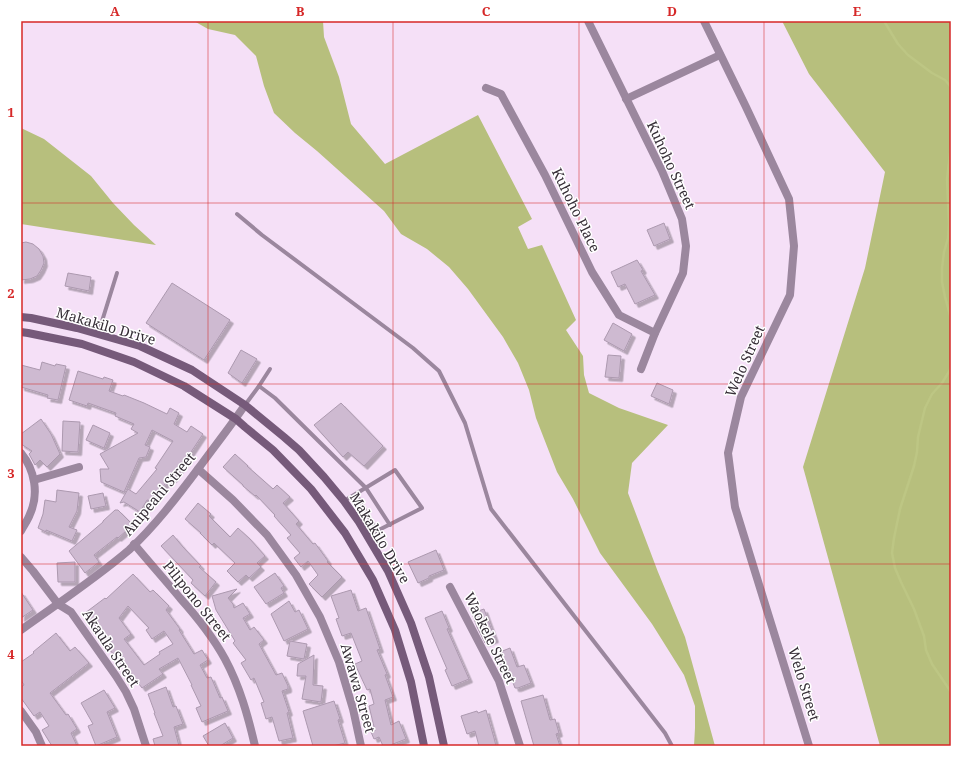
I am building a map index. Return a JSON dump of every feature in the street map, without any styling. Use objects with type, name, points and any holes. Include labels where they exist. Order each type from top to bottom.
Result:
[{"type":"main road","name":"Makakilo Drive","points":[[21,317],[77,328],[140,346],[192,370],[246,405],[284,436],[344,500],[388,571],[411,623],[428,677],[444,746]]},
{"type":"main road","name":"Makakilo Drive","points":[[21,332],[82,344],[134,362],[184,386],[236,419],[273,450],[311,489],[345,532],[373,580],[395,630],[411,682],[424,746]]},
{"type":"street","name":"Kuhoho Street","points":[[588,21],[662,171],[682,219],[686,246],[683,272],[655,333],[641,369]]},
{"type":"street","name":"Welo Street","points":[[704,21],[789,199],[794,246],[790,295],[741,397],[728,453],[735,507],[809,746]]},
{"type":"street","points":[[626,99],[720,55]]},
{"type":"street","name":"Kuhoho Place","points":[[486,88],[501,94],[545,175],[592,272],[619,315],[655,333]]},
{"type":"street","name":"Anipeahi Street","points":[[21,630],[104,570],[152,527],[173,503],[246,405]]},
{"type":"street","points":[[21,453],[30,466],[34,480],[35,493],[33,507],[28,520],[21,531]]},
{"type":"street","points":[[34,480],[79,467]]},
{"type":"street","name":"Awawa Street","points":[[198,469],[233,500],[267,535],[296,575],[320,617],[339,662],[353,709],[361,746]]},
{"type":"street","name":"Pilipono Street","points":[[134,544],[196,616],[225,658],[245,705],[255,746]]},
{"type":"street","name":"Akaula Street","points":[[21,557],[58,604],[71,612],[116,676],[134,709],[146,746]]},
{"type":"street","name":"Waokele Street","points":[[450,587],[499,681],[520,746]]},
{"type":"street","points":[[21,711],[36,732],[42,746]]},
{"type":"lane","points":[[237,214],[262,235],[414,348],[439,370],[465,423],[491,509],[665,733],[672,746]]},
{"type":"lane","points":[[98,334],[118,273]]},
{"type":"lane","points":[[246,405],[270,369]]},
{"type":"lane","points":[[259,386],[274,398],[366,488],[390,524]]},
{"type":"lane","points":[[344,500],[395,470],[422,508],[367,536]]},
{"type":"lane","points":[[356,494],[377,531]]},
{"type":"green space","points":[[194,21],[323,21],[324,37],[339,77],[351,124],[385,164],[478,115],[532,219],[518,227],[528,249],[542,245],[576,320],[566,330],[583,356],[584,375],[589,393],[619,408],[668,425],[632,463],[628,493],[685,637],[715,746],[694,746],[695,706],[684,675],[652,624],[600,553],[573,499],[557,472],[536,418],[529,390],[518,363],[503,337],[468,289],[449,267],[427,249],[401,234],[384,211],[274,113],[264,86],[256,56],[235,35],[208,29]]},
{"type":"green space","points":[[782,21],[951,21],[951,746],[880,746],[803,467],[865,268],[885,172],[809,74]]},
{"type":"green space","points":[[21,128],[44,139],[91,176],[113,203],[156,245],[21,224]]},
{"type":"building","points":[[664,223],[670,239],[654,246],[647,230]]},
{"type":"building","points":[[26,242],[33,244],[39,249],[43,256],[44,263],[37,276],[30,279],[21,280],[21,243]]},
{"type":"building","points":[[637,260],[643,270],[641,271],[655,295],[635,304],[625,284],[618,287],[611,272]]},
{"type":"building","points":[[68,273],[91,277],[89,291],[65,286]]},
{"type":"building","points":[[172,283],[230,320],[204,360],[146,323]]},
{"type":"building","points":[[613,323],[632,334],[624,351],[604,340]]},
{"type":"building","points":[[241,350],[257,359],[242,383],[228,373]]},
{"type":"building","points":[[608,355],[621,356],[619,378],[605,377]]},
{"type":"building","points":[[42,362],[55,366],[56,364],[66,366],[58,400],[47,398],[48,395],[21,387],[21,365],[40,370]]},
{"type":"building","points":[[78,371],[103,379],[104,377],[113,380],[109,391],[123,396],[124,395],[167,414],[170,408],[179,413],[174,424],[187,432],[191,426],[203,434],[173,479],[170,478],[151,501],[147,500],[140,512],[124,502],[120,503],[128,489],[136,494],[157,469],[155,468],[173,441],[152,430],[145,445],[150,447],[146,457],[139,458],[124,492],[101,482],[100,469],[109,469],[100,454],[138,433],[131,429],[134,424],[115,416],[116,413],[88,403],[87,406],[69,400]]},
{"type":"building","points":[[657,383],[673,390],[669,404],[651,396]]},
{"type":"building","points":[[341,403],[383,446],[364,466],[348,452],[343,457],[314,425]]},
{"type":"building","points":[[41,419],[51,434],[60,454],[47,467],[40,460],[35,465],[29,454],[32,451],[21,444],[21,434]]},
{"type":"building","points":[[63,421],[80,422],[78,452],[62,451]]},
{"type":"building","points":[[93,425],[110,433],[104,448],[86,440]]},
{"type":"building","points":[[235,454],[273,489],[277,485],[290,497],[283,503],[299,521],[296,524],[313,544],[315,543],[328,561],[327,562],[342,577],[322,597],[309,584],[318,575],[308,561],[301,567],[294,558],[300,553],[287,538],[291,535],[256,495],[255,496],[243,486],[223,467]]},
{"type":"building","points":[[57,490],[79,493],[77,511],[69,527],[77,530],[72,541],[38,528],[43,514],[45,500],[56,502]]},
{"type":"building","points":[[103,493],[106,506],[91,509],[88,496]]},
{"type":"building","points":[[198,503],[211,514],[209,516],[230,537],[238,528],[265,556],[257,563],[261,567],[249,578],[246,575],[238,582],[227,571],[235,563],[214,543],[212,545],[185,519]]},
{"type":"building","points":[[115,510],[118,510],[133,525],[94,555],[99,562],[85,573],[69,551]]},
{"type":"building","points":[[173,535],[201,566],[199,567],[216,582],[205,596],[191,583],[193,580],[161,546]]},
{"type":"building","points":[[436,550],[444,570],[429,576],[429,578],[418,583],[408,562]]},
{"type":"building","points":[[75,562],[75,582],[58,582],[57,563]]},
{"type":"building","points":[[275,573],[284,586],[281,588],[284,593],[266,604],[254,587]]},
{"type":"building","points":[[133,574],[150,592],[153,590],[169,606],[166,610],[180,629],[179,630],[194,654],[202,650],[208,660],[200,665],[207,678],[211,677],[220,698],[222,697],[228,711],[202,722],[196,708],[201,706],[178,658],[159,669],[163,674],[142,688],[127,668],[126,670],[97,635],[101,632],[85,613],[105,598],[106,599]],"holes":[[[128,606],[149,628],[146,630],[152,639],[164,631],[173,644],[159,652],[160,654],[144,665],[124,639],[131,634],[119,618]]]},
{"type":"building","points":[[237,589],[228,598],[233,604],[234,608],[243,603],[250,614],[243,618],[250,630],[254,627],[264,640],[259,644],[276,675],[282,673],[288,686],[288,689],[282,691],[289,712],[287,713],[293,738],[279,741],[272,717],[266,719],[261,703],[264,702],[254,678],[251,680],[241,663],[246,660],[233,643],[235,641],[216,610],[212,596]]},
{"type":"building","points":[[351,590],[358,611],[366,608],[380,649],[377,650],[387,674],[385,675],[393,697],[385,700],[391,725],[399,721],[406,739],[388,746],[383,746],[379,737],[374,739],[371,732],[375,731],[369,706],[374,704],[370,689],[367,690],[355,664],[362,661],[351,633],[342,636],[336,619],[339,618],[331,596]]},
{"type":"building","points":[[21,592],[33,610],[21,618]]},
{"type":"building","points":[[289,601],[295,612],[299,610],[308,629],[284,641],[271,614]]},
{"type":"building","points":[[484,609],[495,639],[485,643],[472,613]]},
{"type":"building","points":[[442,611],[449,628],[447,629],[469,679],[452,686],[445,670],[447,669],[425,618]]},
{"type":"building","points":[[56,633],[70,651],[75,647],[89,663],[50,693],[66,715],[68,714],[77,729],[71,733],[77,746],[52,746],[42,730],[49,726],[40,712],[34,716],[21,698],[21,687],[24,685],[21,680],[21,662],[34,653],[33,652]]},
{"type":"building","points":[[290,641],[307,644],[304,659],[287,656]]},
{"type":"building","points":[[510,648],[517,667],[524,665],[531,683],[515,688],[507,667],[501,669],[495,654]]},
{"type":"building","points":[[314,655],[313,685],[323,686],[321,702],[302,699],[306,676],[297,676],[298,664]]},
{"type":"building","points":[[166,687],[173,707],[176,706],[183,724],[174,727],[179,746],[155,746],[153,739],[163,736],[148,694]]},
{"type":"building","points":[[104,690],[115,708],[107,712],[117,737],[96,746],[88,726],[93,724],[81,703]]},
{"type":"building","points":[[543,695],[550,720],[555,719],[559,733],[556,734],[560,746],[534,746],[521,701]]},
{"type":"building","points":[[334,701],[340,719],[338,720],[345,743],[333,746],[313,746],[303,711]]},
{"type":"building","points":[[486,710],[496,746],[479,746],[475,731],[467,734],[461,716]]},
{"type":"building","points":[[225,723],[233,738],[220,746],[209,746],[203,736]]},
{"type":"waterway","points":[[884,21],[898,44],[908,55],[932,73],[945,80],[951,87]]},
{"type":"waterway","points":[[951,145],[947,179],[949,224],[948,238],[942,268],[942,282],[951,319]]},
{"type":"waterway","points":[[951,367],[942,383],[932,394],[925,408],[918,437],[914,466],[900,509],[892,553],[895,568],[914,609],[924,636],[926,650],[932,664],[951,692]]}]
